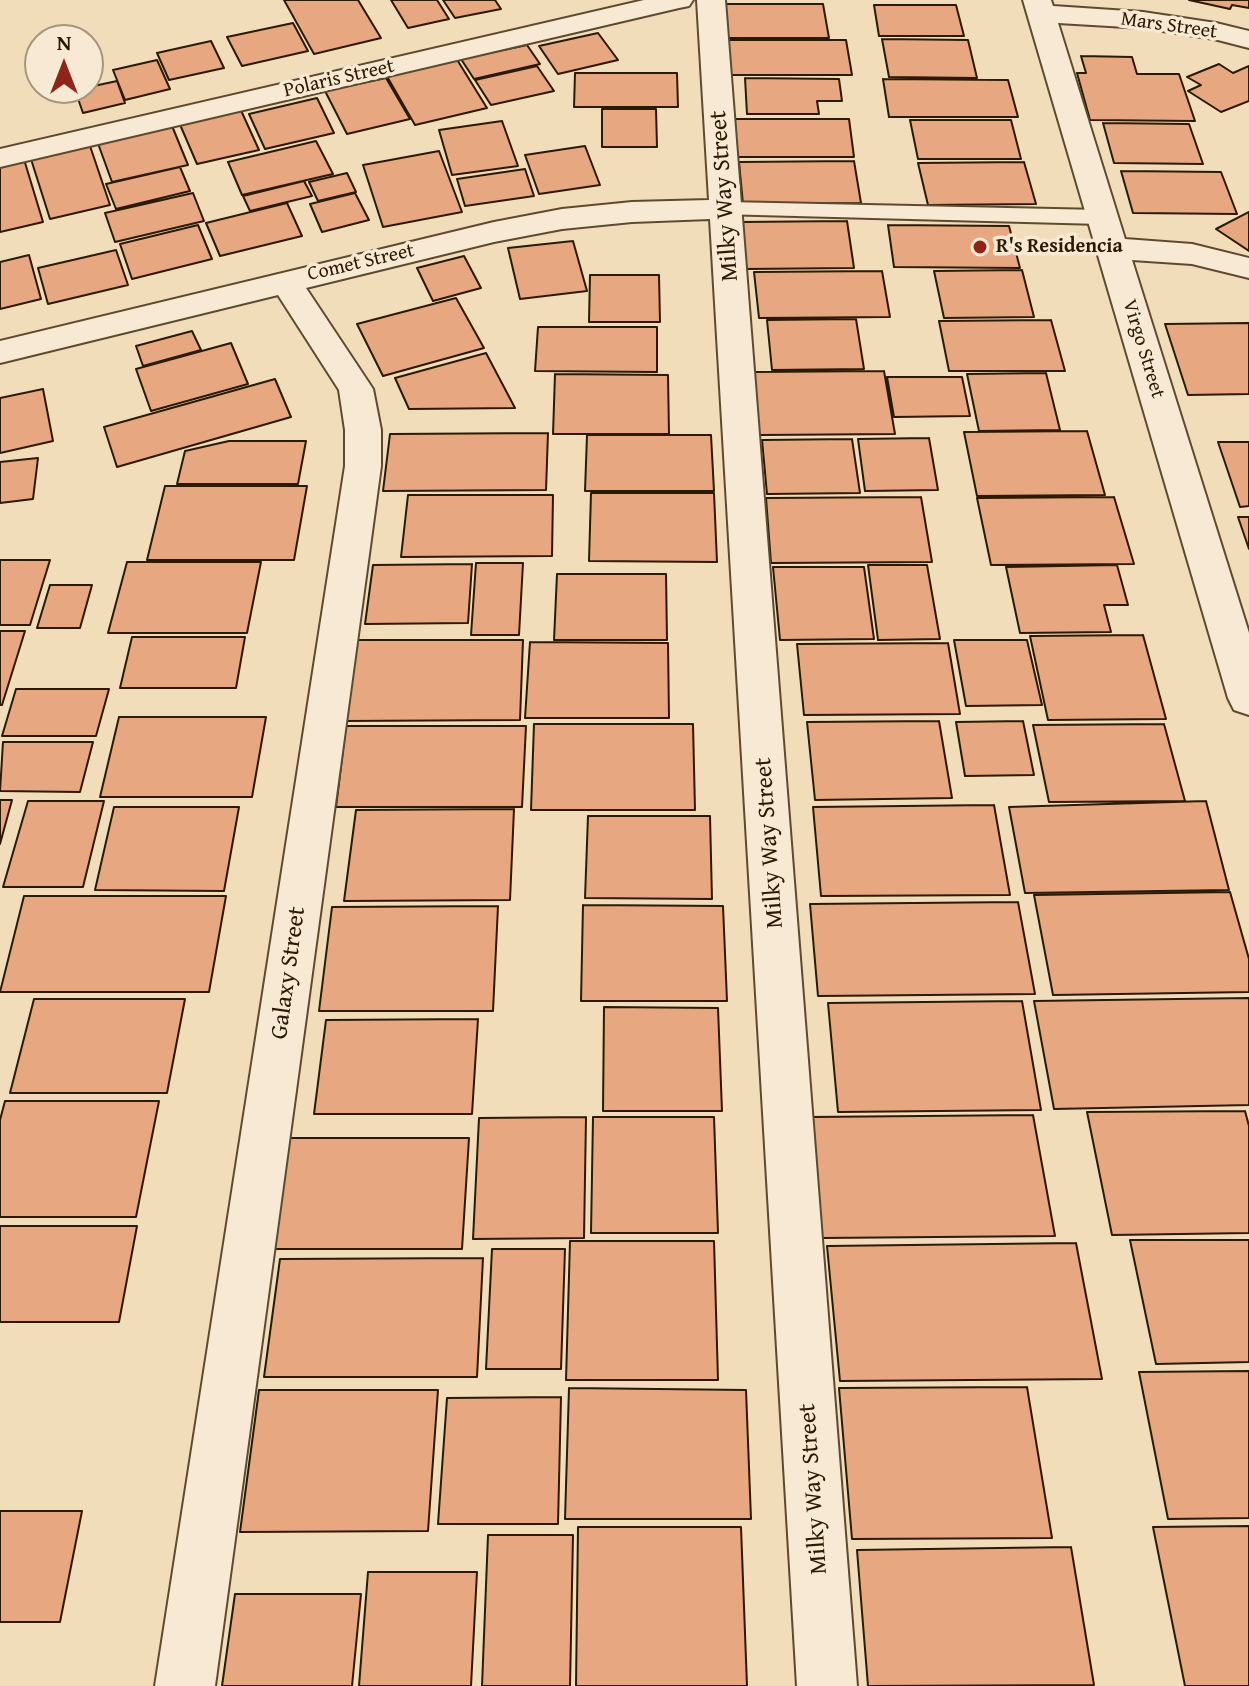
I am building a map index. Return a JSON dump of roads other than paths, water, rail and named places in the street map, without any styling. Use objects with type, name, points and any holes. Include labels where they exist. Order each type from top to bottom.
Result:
[{"type":"street","name":"Polaris Street","points":[[0,158],[679,0]]},
{"type":"street","name":"Milky Way Street","points":[[711,0],[827,1686]]},
{"type":"street","name":"Mars Street","points":[[1039,7],[1216,31],[1249,40]]},
{"type":"street","name":"Virgo Street","points":[[1039,7],[1106,233],[1247,683]]},
{"type":"street","name":"Comet Street","points":[[0,352],[494,232],[562,219],[632,212],[727,209]]},
{"type":"street","points":[[1106,233],[1249,268]]},
{"type":"street","name":"Galaxy Street","points":[[185,1686],[363,466],[363,430],[356,389],[285,281]]},
{"type":"lane","points":[[727,209],[1106,233]]},
{"type":"place","name":"R's Residencia","points":[[980,247]]}]
